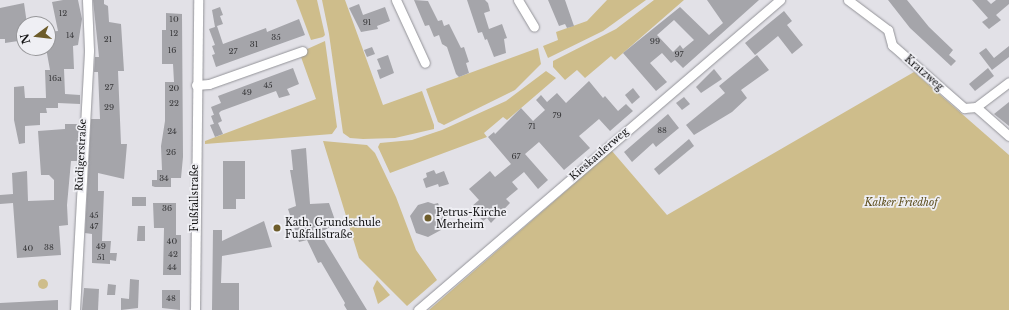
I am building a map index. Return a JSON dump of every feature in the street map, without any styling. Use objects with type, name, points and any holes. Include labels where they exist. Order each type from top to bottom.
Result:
[{"type":"street","name":"Rüdigerstraße","points":[[75,310],[89,50],[87,0]]},
{"type":"street","name":"Fußfallstraße","points":[[195,310],[198,0]]},
{"type":"street","points":[[396,0],[425,63]]},
{"type":"street","points":[[518,0],[534,27]]},
{"type":"street","name":"Kieskaulerweg","points":[[418,310],[780,0]]},
{"type":"street","name":"Kratzweg","points":[[848,0],[888,30],[892,45],[964,108],[976,107],[1009,136]]},
{"type":"street","points":[[196,85],[209,84],[302,51]]},
{"type":"street","points":[[976,107],[1009,82]]},
{"type":"green space","points":[[296,0],[317,0],[325,35],[323,37],[311,40]]},
{"type":"green space","points":[[322,0],[345,0],[383,105],[422,91],[434,125],[434,129],[395,138],[350,138],[343,133],[329,34]]},
{"type":"green space","points":[[607,0],[646,0],[603,31],[548,58],[543,46],[558,40],[556,32],[587,21]]},
{"type":"green space","points":[[654,0],[684,0],[615,60],[611,56],[585,78],[577,70],[565,80],[553,67],[553,61],[616,29]]},
{"type":"green space","points":[[325,41],[337,127],[332,134],[205,144],[205,141],[316,99],[301,57],[305,50]]},
{"type":"green space","points":[[538,48],[541,64],[515,90],[444,125],[438,122],[426,89]]},
{"type":"green space","points":[[546,71],[556,78],[507,120],[503,117],[484,133],[487,137],[390,173],[378,147],[380,143],[412,140],[442,130],[506,101]]},
{"type":"green space","name":"Kalker Friedhof","points":[[914,72],[1009,155],[1009,310],[429,310],[612,151],[667,215]]},
{"type":"green space","points":[[323,141],[367,145],[375,153],[396,197],[416,250],[437,280],[407,306],[359,258]]},
{"type":"green space","points":[[41,279],[45,279],[47,280],[47,288],[41,289],[38,286],[38,282]]},
{"type":"green space","points":[[377,280],[390,295],[378,304],[373,288]]},
{"type":"building","points":[[78,0],[82,19],[78,45],[73,46],[74,69],[64,69],[65,94],[80,95],[80,104],[58,103],[58,108],[46,108],[47,113],[40,113],[40,125],[25,126],[25,143],[19,144],[14,120],[14,87],[24,86],[25,98],[46,98],[45,70],[50,70],[47,56],[56,56],[56,31],[58,31],[52,2]]},
{"type":"building","points":[[93,0],[104,0],[104,4],[108,6],[109,22],[121,24],[123,55],[124,71],[118,71],[121,144],[127,144],[124,179],[98,173],[98,191],[104,191],[102,241],[111,241],[110,253],[117,253],[116,261],[110,260],[110,264],[92,263],[92,234],[85,233],[91,119],[100,119],[98,72],[94,72],[95,57],[99,57]]},
{"type":"building","points":[[414,0],[428,1],[438,21],[442,20],[444,26],[449,24],[461,48],[464,47],[469,62],[466,63],[469,73],[459,77],[456,74],[447,47],[442,44],[439,35],[434,37],[429,25],[425,26]]},
{"type":"building","points":[[467,0],[485,0],[488,3],[490,11],[484,13],[489,29],[502,24],[507,38],[504,39],[506,53],[494,57],[487,39],[485,40],[482,32],[478,33]]},
{"type":"building","points":[[548,0],[565,0],[574,26],[567,28],[565,24],[559,26]]},
{"type":"building","points":[[707,0],[759,0],[683,68],[675,60],[671,63],[662,53],[650,63],[667,82],[656,91],[623,53],[680,7],[709,35],[723,23]],"holes":[[[674,20],[694,40],[683,49],[680,45],[673,52],[657,35]]]},
{"type":"building","points":[[888,0],[907,0],[929,27],[953,50],[949,55],[956,61],[951,66],[910,28]]},
{"type":"building","points":[[972,0],[987,0],[991,4],[996,0],[1009,0],[1009,4],[996,15],[1001,20],[989,29],[982,22],[988,18]]},
{"type":"building","points":[[24,3],[26,16],[16,16],[16,41],[5,43],[5,39],[0,39],[0,8]]},
{"type":"building","points":[[359,4],[363,15],[385,7],[390,21],[377,26],[378,29],[361,32],[349,8]]},
{"type":"building","points":[[220,7],[223,15],[220,16],[223,24],[217,26],[223,44],[266,28],[267,32],[299,19],[305,35],[216,67],[212,55],[215,54],[212,46],[215,45],[209,29],[215,27],[212,10]]},
{"type":"building","points":[[784,11],[792,21],[787,25],[803,45],[792,54],[778,36],[755,55],[745,43]]},
{"type":"building","points":[[166,13],[182,14],[183,157],[181,178],[171,178],[171,187],[155,187],[152,186],[152,180],[157,180],[157,170],[162,170],[161,146],[165,121],[165,82],[174,82],[173,64],[162,64],[162,30],[166,30]]},
{"type":"building","points":[[1009,46],[1009,57],[992,70],[979,53],[986,48],[994,58]]},
{"type":"building","points":[[372,47],[375,54],[367,57],[364,50]]},
{"type":"building","points":[[388,55],[394,73],[380,79],[377,70],[381,69],[377,59]]},
{"type":"building","points":[[757,55],[769,70],[741,90],[747,98],[732,112],[694,135],[686,125],[725,93],[719,86]]},
{"type":"building","points":[[293,68],[299,84],[287,89],[290,95],[279,98],[276,91],[221,111],[219,113],[222,121],[218,123],[223,134],[215,137],[210,125],[214,124],[211,116],[214,115],[211,107],[221,103],[218,96]]},
{"type":"building","points":[[988,68],[994,76],[975,91],[969,84]]},
{"type":"building","points":[[714,69],[722,79],[701,93],[696,87]]},
{"type":"building","points":[[589,81],[603,98],[605,96],[618,111],[626,104],[633,111],[610,131],[599,119],[579,136],[590,148],[564,170],[539,142],[525,154],[548,180],[538,189],[524,172],[512,182],[518,189],[506,199],[510,203],[491,223],[487,218],[483,221],[471,207],[479,200],[469,189],[490,171],[495,177],[511,164],[488,137],[494,132],[495,134],[521,108],[533,121],[545,110],[536,100],[541,95],[547,102],[557,93],[566,103]]},
{"type":"building","points":[[633,88],[640,97],[632,104],[625,95]]},
{"type":"building","points":[[684,97],[690,104],[682,110],[676,103]]},
{"type":"building","points":[[1009,102],[1009,126],[994,114]]},
{"type":"building","points":[[668,114],[679,128],[656,147],[653,143],[632,162],[624,152]]},
{"type":"building","points":[[65,124],[79,124],[77,161],[71,161],[67,205],[68,225],[59,226],[61,255],[17,258],[13,203],[0,204],[0,195],[13,194],[12,173],[27,171],[28,201],[54,200],[54,180],[49,175],[41,175],[38,131],[65,129]]},
{"type":"building","points":[[689,139],[694,146],[659,175],[654,169]]},
{"type":"building","points":[[306,148],[310,204],[329,203],[336,223],[320,233],[367,310],[347,310],[344,305],[345,303],[321,262],[318,263],[307,240],[299,242],[288,209],[296,206],[290,170],[293,170],[291,150]]},
{"type":"building","points":[[223,161],[245,161],[245,199],[236,199],[236,209],[223,209]]},
{"type":"building","points":[[434,170],[436,174],[444,171],[449,184],[439,187],[438,184],[426,188],[423,179],[427,177],[426,173]]},
{"type":"building","points":[[132,197],[146,197],[146,206],[132,206]]},
{"type":"building","name":"Petrus-Kirche Merheim","points":[[428,202],[434,204],[438,203],[440,208],[449,213],[444,224],[440,225],[441,230],[428,237],[416,233],[410,216],[418,205]]},
{"type":"building","points":[[153,203],[176,203],[176,235],[181,235],[181,275],[163,275],[164,228],[154,228]]},
{"type":"building","points":[[264,221],[272,247],[222,256],[221,283],[239,283],[239,310],[212,310],[213,230],[222,230],[222,241]]},
{"type":"building","points":[[138,226],[145,226],[145,241],[137,241]]},
{"type":"building","points":[[130,279],[139,280],[138,308],[121,310],[121,298],[129,299]]},
{"type":"building","points":[[108,284],[116,285],[115,295],[107,295]]},
{"type":"building","points":[[84,288],[99,289],[98,310],[82,310]]},
{"type":"building","points":[[162,290],[180,290],[180,310],[162,308]]},
{"type":"building","points":[[58,300],[58,310],[0,310],[0,303]]},
{"type":"place","name":"Petrus-Kirche Merheim","points":[[428,218]]},
{"type":"place","name":"Kath. Grundschule Fußfallstraße","points":[[277,228]]}]
